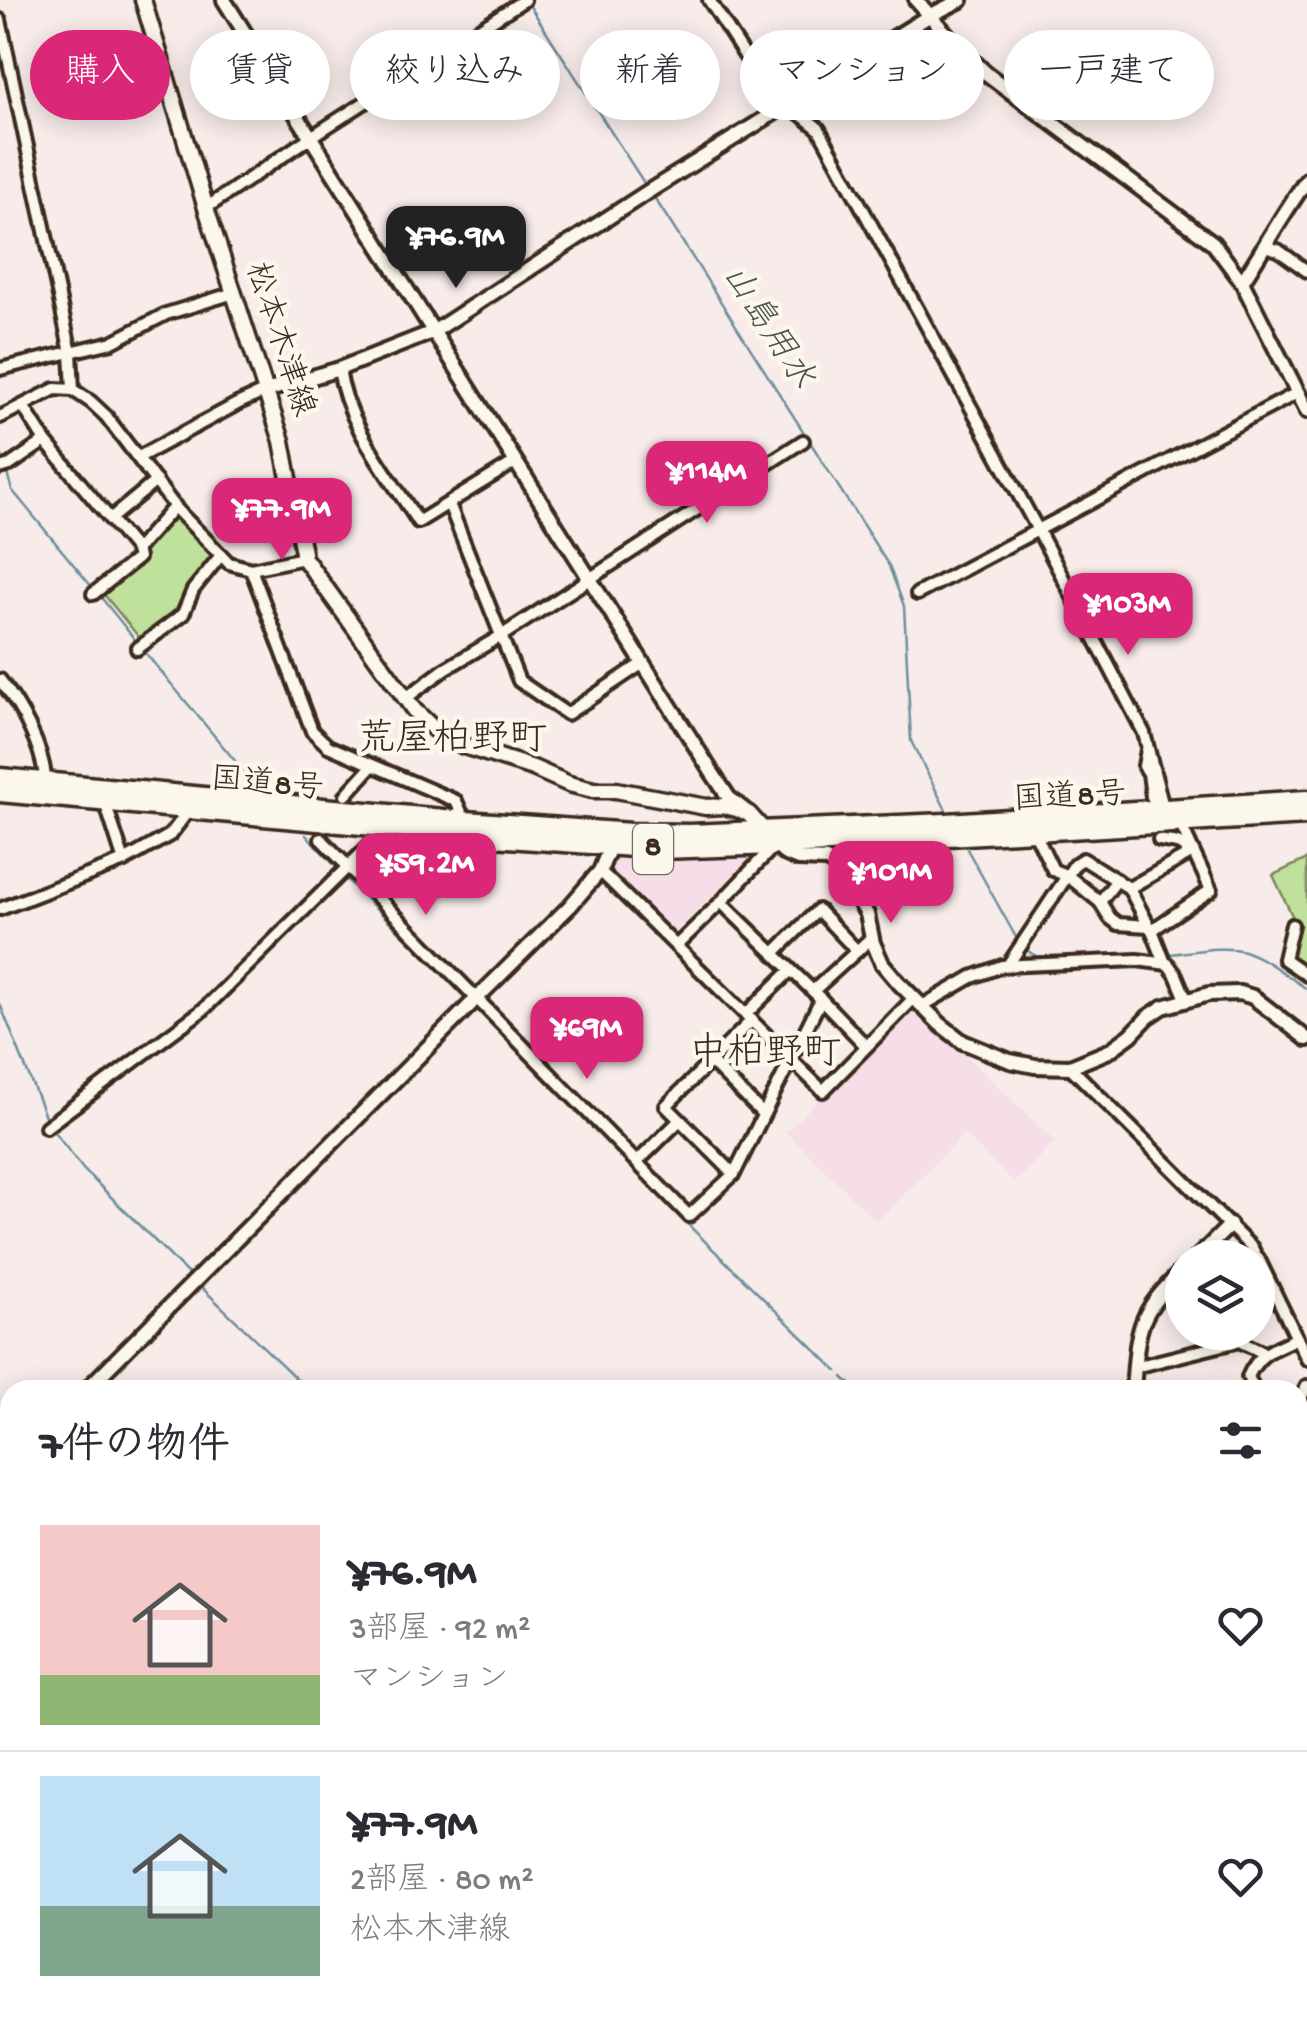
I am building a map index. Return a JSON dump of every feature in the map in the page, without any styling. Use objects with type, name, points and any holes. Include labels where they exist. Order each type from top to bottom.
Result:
[{"type":"highway","name":"国道8号","points":[[0,778],[465,821],[770,839],[938,837],[1307,816]]},
{"type":"highway","name":"国道8号","points":[[0,792],[660,849],[1158,802],[1307,800]]},
{"type":"main road","name":"松本木津線","points":[[142,0],[282,441],[304,558],[414,710],[464,746],[581,788],[616,790],[706,807],[724,806],[749,814]]},
{"type":"main road","points":[[690,834],[706,807]]},
{"type":"main road","points":[[749,814],[770,839]]},
{"type":"street","points":[[224,0],[713,774],[730,798],[749,814]]},
{"type":"street","points":[[206,208],[524,0]]},
{"type":"street","points":[[709,0],[740,48]]},
{"type":"street","points":[[916,0],[987,74],[1213,243],[1242,282],[1307,412]]},
{"type":"street","points":[[907,30],[961,0]]},
{"type":"street","points":[[0,20],[71,353],[74,390]]},
{"type":"street","points":[[138,458],[266,390],[339,370],[432,332],[761,120]]},
{"type":"street","points":[[807,120],[819,129],[1144,733],[1158,802]]},
{"type":"street","points":[[1242,282],[1307,180]]},
{"type":"street","points":[[1265,246],[1278,250],[1307,271]]},
{"type":"street","points":[[0,369],[112,342],[166,314],[234,293]]},
{"type":"street","points":[[339,370],[342,394],[353,420],[418,522],[515,462]]},
{"type":"street","points":[[0,417],[55,389],[74,390],[106,416],[174,506],[229,563],[251,569],[304,558]]},
{"type":"street","points":[[917,594],[1297,393]]},
{"type":"street","points":[[23,406],[46,441],[136,550],[138,558],[92,594]]},
{"type":"street","points":[[5,467],[46,441]]},
{"type":"street","points":[[406,698],[444,669],[502,636],[804,441]]},
{"type":"street","points":[[110,519],[156,481]]},
{"type":"street","points":[[449,504],[519,680],[567,714],[643,663]]},
{"type":"street","points":[[136,550],[174,506]]},
{"type":"street","points":[[138,649],[183,614],[192,590],[221,555]]},
{"type":"street","points":[[251,569],[312,731],[328,746],[456,801],[465,821]]},
{"type":"street","points":[[0,680],[12,696],[45,764],[46,782]]},
{"type":"street","points":[[346,795],[372,766]]},
{"type":"street","points":[[105,802],[124,861]]},
{"type":"street","points":[[0,909],[124,861],[170,835],[189,810]]},
{"type":"street","points":[[1152,929],[1211,890],[1180,823]]},
{"type":"street","points":[[49,1124],[204,1009],[379,836],[380,827]]},
{"type":"street","points":[[1034,832],[1053,870],[1068,876],[1100,902],[1110,918],[1118,924],[1152,929]]},
{"type":"street","points":[[838,866],[854,848],[916,844],[938,837]]},
{"type":"street","points":[[320,839],[688,1216],[734,1174],[792,1061],[817,995],[872,937]]},
{"type":"street","points":[[676,946],[721,902],[770,839],[798,859],[826,860],[838,866],[866,914],[882,964],[940,1024],[963,1042],[986,1052],[1022,1064],[1070,1067],[1109,1051],[1132,1036],[1162,1007],[1208,994],[1240,993],[1253,997],[1307,1039]]},
{"type":"street","points":[[1159,840],[1178,842],[1191,853]]},
{"type":"street","points":[[96,1380],[570,906],[600,871],[610,847]]},
{"type":"street","points":[[1129,888],[1191,853]]},
{"type":"street","points":[[1008,966],[1075,864],[1083,859],[1129,888],[1186,999]]},
{"type":"street","points":[[600,871],[823,1091],[866,1046],[918,1002],[972,977],[1002,966],[1137,960],[1165,963]]},
{"type":"street","points":[[1100,902],[1117,880]]},
{"type":"street","points":[[721,902],[866,1046]]},
{"type":"street","points":[[774,954],[818,910],[857,951]]},
{"type":"street","points":[[1292,925],[1284,959],[1307,975]]},
{"type":"street","points":[[734,1174],[666,1106],[711,1062],[790,971]]},
{"type":"street","points":[[711,1062],[763,1114]]},
{"type":"street","points":[[1070,1067],[1244,1240]]},
{"type":"street","points":[[637,1162],[679,1121]]},
{"type":"street","points":[[1216,1240],[1230,1226]]},
{"type":"street","points":[[1134,1380],[1139,1328],[1147,1310],[1165,1290]]},
{"type":"street","points":[[1275,1294],[1307,1359]]},
{"type":"street","points":[[1250,1380],[1255,1363],[1264,1353],[1297,1338]]},
{"type":"street","points":[[1135,1367],[1240,1341],[1264,1353]]},
{"type":"shaded area","points":[[615,853],[757,855],[672,934],[609,870]]},
{"type":"shaded area","points":[[914,1004],[1055,1142],[1014,1183],[964,1134],[877,1222],[786,1132]]},
{"type":"green space","points":[[174,515],[216,557],[183,600],[182,608],[142,641],[102,592],[144,557]]},
{"type":"green space","points":[[1307,859],[1307,971],[1288,955],[1295,922],[1273,875]]},
{"type":"waterway","name":"山島用水","points":[[528,3],[646,186]]},
{"type":"waterway","name":"山島用水","points":[[654,197],[889,566],[904,606],[911,741],[946,810]]},
{"type":"waterway","points":[[0,451],[4,462]]},
{"type":"waterway","points":[[6,470],[12,490],[92,587]]},
{"type":"waterway","points":[[100,596],[136,641]]},
{"type":"waterway","points":[[143,650],[256,786]]},
{"type":"waterway","points":[[306,835],[338,869]]},
{"type":"waterway","name":"山島用水","points":[[967,849],[1018,941]]},
{"type":"waterway","points":[[344,877],[469,999]]},
{"type":"waterway","name":"山島用水","points":[[1171,954],[1217,949],[1244,951],[1307,989]]},
{"type":"waterway","name":"山島用水","points":[[1026,950],[1036,956],[1063,958]]},
{"type":"waterway","points":[[0,1004],[47,1121]]},
{"type":"waterway","points":[[475,1005],[658,1194]]},
{"type":"waterway","points":[[51,1128],[83,1169],[190,1276]]},
{"type":"waterway","points":[[668,1205],[837,1371]]},
{"type":"waterway","points":[[199,1285],[298,1380]]},
{"type":"waterway","points":[[843,1377],[846,1380]]},
{"type":"district","name":"荒屋柏野町","points":[[452,742]]},
{"type":"district","name":"中柏野町","points":[[765,1056]]}]
